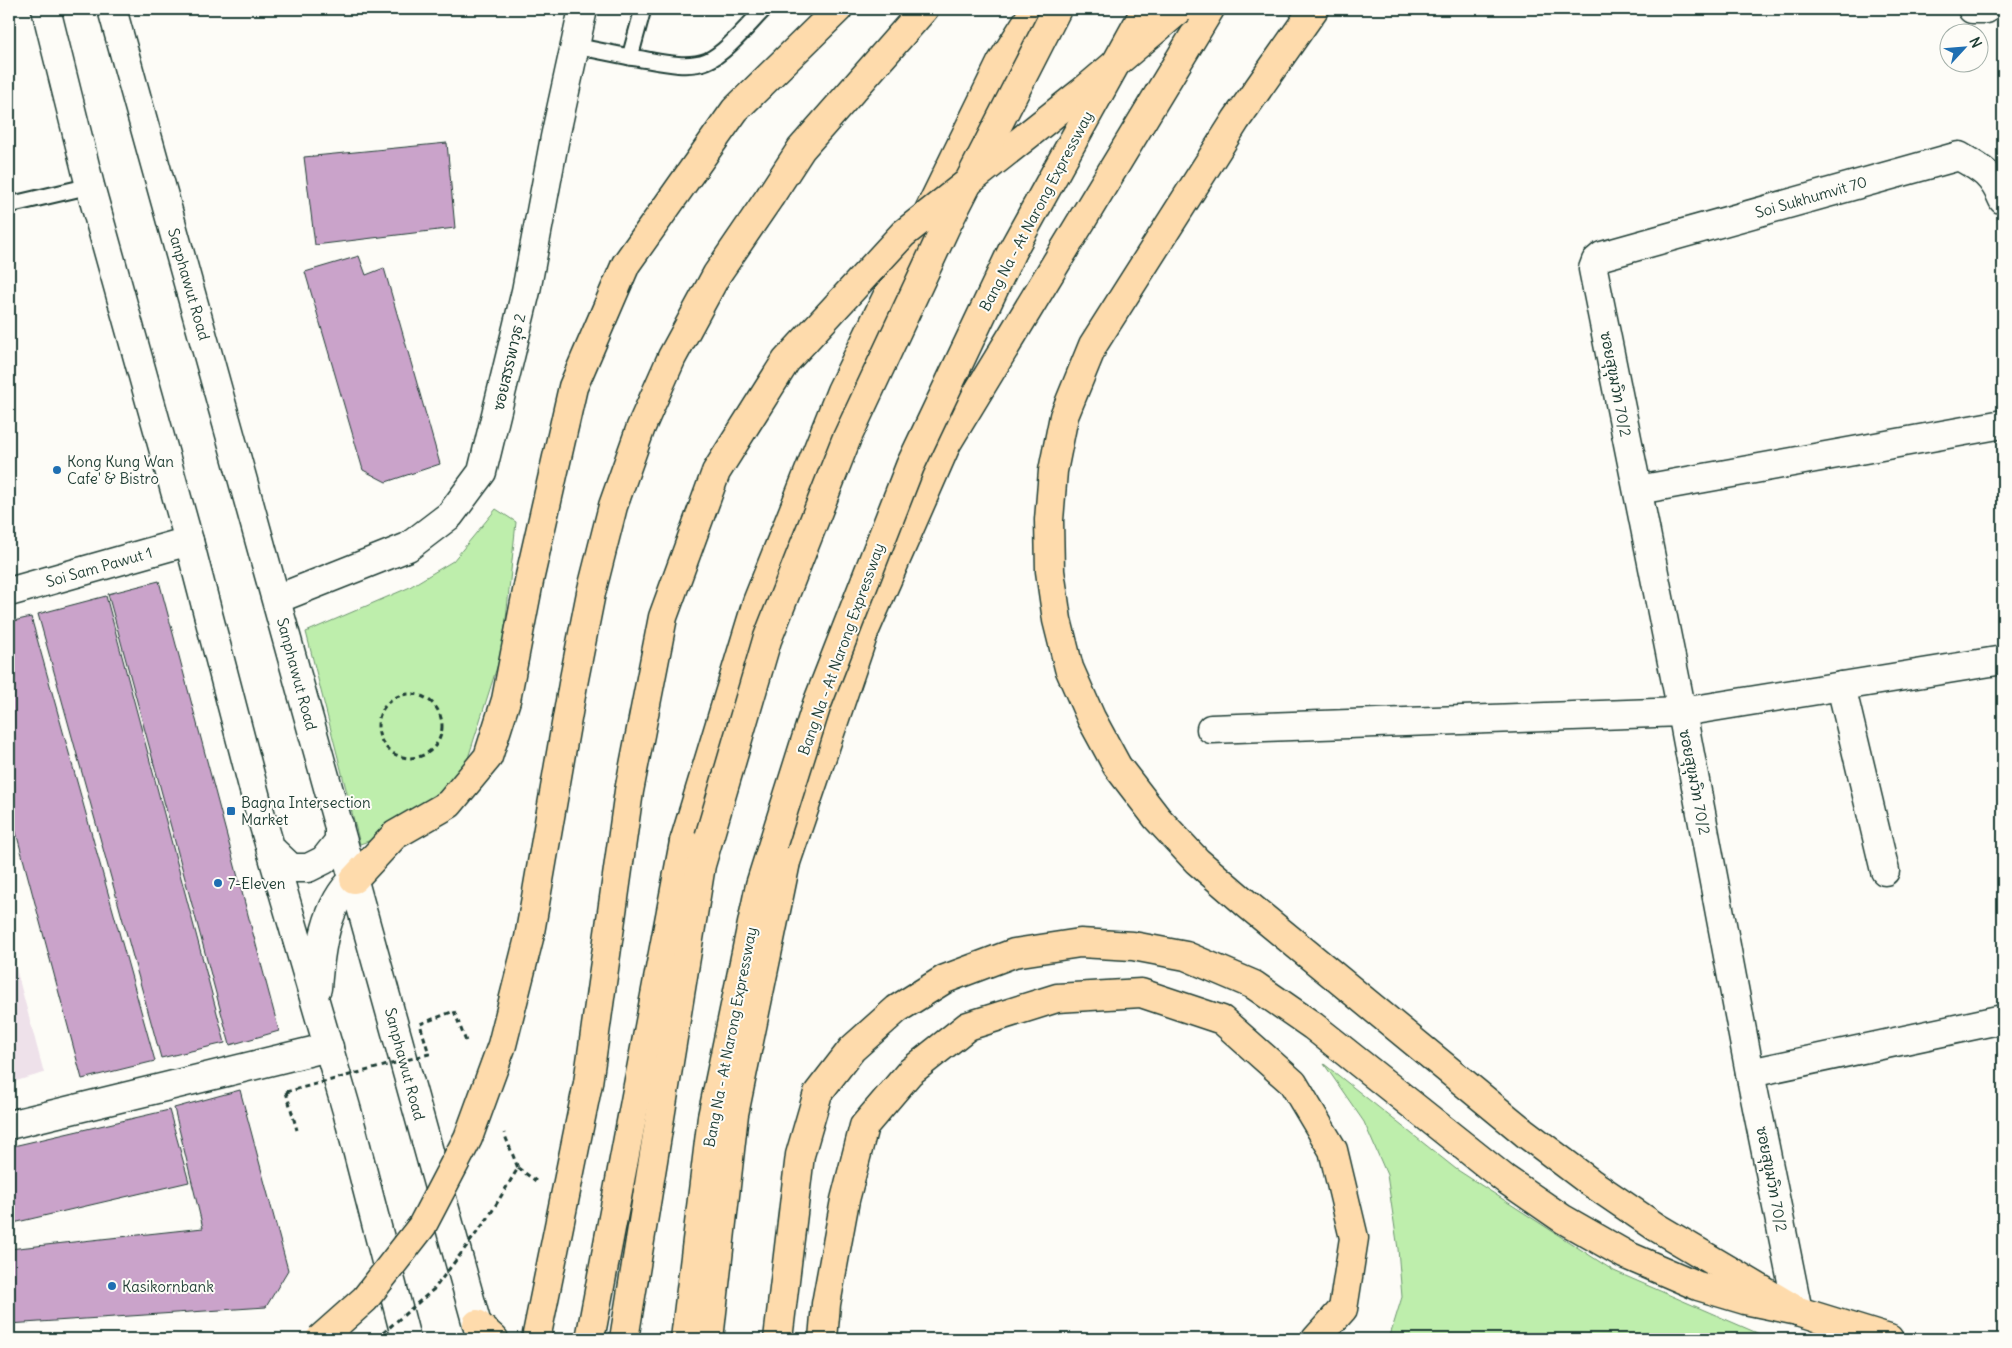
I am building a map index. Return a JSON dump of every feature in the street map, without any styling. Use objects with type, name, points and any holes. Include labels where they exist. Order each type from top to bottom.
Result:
[{"type":"highway","points":[[354,879],[395,835],[449,804],[488,756],[506,700],[530,576],[573,387],[626,264],[736,110],[838,9]]},
{"type":"highway","points":[[320,1339],[366,1300],[422,1226],[468,1138],[502,1045],[529,938],[574,674],[591,592],[613,506],[641,427],[672,357],[717,274],[801,149],[924,9]]},
{"type":"highway","points":[[590,1339],[684,842],[757,602],[841,391],[1001,63],[1035,9]]},
{"type":"highway","points":[[624,1339],[701,865],[767,640],[846,440],[946,226],[1057,9]]},
{"type":"highway","name":"Bang Na - At Narong Expressway","points":[[685,1339],[712,1117],[760,885],[817,704],[910,466],[1008,260],[1146,9]]},
{"type":"highway","points":[[536,1339],[588,1083],[629,791],[663,617],[716,472],[786,361],[903,234],[1082,92],[1180,9]]},
{"type":"highway","points":[[710,1339],[734,1114],[786,862],[865,630],[947,443],[1210,9]]},
{"type":"highway","points":[[1314,9],[1236,120],[1093,345],[1064,416],[1053,471],[1049,520],[1050,563],[1056,620],[1069,668],[1091,718],[1117,766],[1157,818],[1197,860],[1248,905],[1525,1133],[1590,1182],[1656,1227],[1798,1311]]},
{"type":"highway","points":[[778,1339],[800,1155],[818,1092],[852,1049],[891,1015],[945,979],[1014,953],[1080,944],[1132,946],[1186,956],[1254,984],[1314,1026],[1505,1179],[1562,1219],[1626,1255],[1698,1286],[1745,1300],[1798,1311],[1889,1339]]},
{"type":"highway","points":[[823,1339],[826,1304],[845,1200],[864,1126],[910,1072],[968,1026],[1057,998],[1141,993],[1222,1020],[1294,1083],[1333,1150],[1354,1238],[1343,1309],[1316,1339]]},
{"type":"street","points":[[46,9],[90,186],[271,849],[329,1047],[406,1339]]},
{"type":"street","name":"Sanphawut Road","points":[[112,9],[441,1194],[484,1334]]},
{"type":"street","name":"ซอยสรรพาวุธ 2","points":[[277,599],[408,547],[450,515],[482,472],[526,291],[555,137],[584,9]]},
{"type":"street","points":[[1972,9],[1986,9]]},
{"type":"street","name":"Soi Sukhumvit 70","points":[[1602,256],[1959,156],[1984,170],[1999,189],[2003,200]]},
{"type":"street","name":"ซอยสุขุมวิท 70/2","points":[[1602,256],[1596,261],[1593,269],[1682,712],[1750,1073],[1798,1311]]},
{"type":"street","points":[[1638,490],[2003,424]]},
{"type":"street","name":"Soi Sam Pawut 1","points":[[9,592],[188,541]]},
{"type":"street","points":[[1211,729],[1682,712],[2003,660]]},
{"type":"street","points":[[1841,686],[1885,871]]},
{"type":"street","points":[[271,849],[292,868],[308,868],[324,860],[339,841],[339,825]]},
{"type":"street","points":[[315,999],[324,935],[339,896],[354,879]]},
{"type":"street","points":[[1750,1073],[2003,1019]]},
{"type":"street","points":[[9,1125],[329,1047]]},
{"type":"lane","points":[[630,57],[643,9]]},
{"type":"lane","points":[[575,46],[685,65],[707,61],[719,54],[764,9]]},
{"type":"lane","points":[[9,205],[90,186]]},
{"type":"path","points":[[400,695],[422,696],[432,702],[442,722],[442,734],[437,744],[430,753],[418,758],[407,759],[396,756],[381,742],[378,720],[382,709],[400,695]]},
{"type":"path","points":[[297,1130],[286,1092],[429,1054],[420,1024],[454,1011]]},
{"type":"path","points":[[518,1168],[538,1183]]},
{"type":"shaded area","points":[[9,942],[44,1073],[9,1083]]},
{"type":"green space","points":[[496,509],[516,522],[503,648],[462,777],[409,827],[360,844],[306,632],[408,588],[453,561]]},
{"type":"green space","points":[[1324,1064],[1456,1169],[1614,1271],[1771,1339],[1389,1339],[1402,1297],[1398,1249],[1387,1175],[1364,1122]]},
{"type":"building","points":[[447,143],[455,228],[315,245],[304,157]]},
{"type":"building","points":[[359,256],[366,275],[384,268],[440,464],[386,482],[363,470],[305,272]]},
{"type":"building","points":[[159,581],[279,1031],[230,1045],[108,594]]},
{"type":"building","points":[[106,596],[225,1043],[161,1058],[38,614]]},
{"type":"building","points":[[31,617],[155,1061],[82,1079],[9,806],[9,622]]},
{"type":"building","points":[[240,1090],[288,1270],[266,1307],[9,1324],[9,1249],[203,1228],[174,1108]]},
{"type":"building","points":[[169,1110],[189,1182],[9,1224],[9,1147]]},
{"type":"place","name":"Kong Kung Wan Cafe' & Bistro","points":[[57,470]]},
{"type":"place","name":"Bagna Intersection Market","points":[[231,811]]},
{"type":"place","name":"7-Eleven","points":[[218,883]]},
{"type":"place","name":"Kasikornbank","points":[[112,1286]]}]
